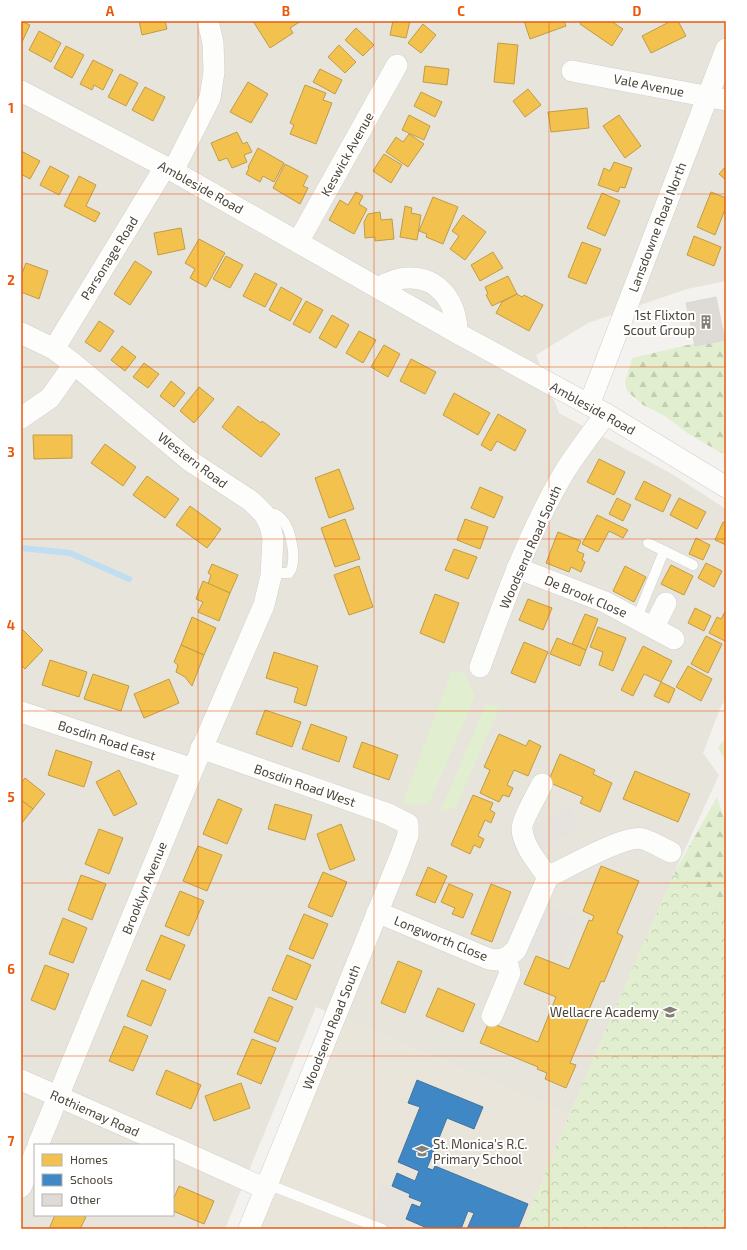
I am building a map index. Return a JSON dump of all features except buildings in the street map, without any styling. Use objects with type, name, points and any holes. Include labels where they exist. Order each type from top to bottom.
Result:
[{"type":"street","name":"Parsonage Road","points":[[54,349],[169,169],[210,98],[214,72],[213,43],[208,21]]},
{"type":"street","name":"Lansdowne Road North","points":[[598,409],[716,98],[726,49]]},
{"type":"street","name":"Keswick Avenue","points":[[298,242],[396,66]]},
{"type":"street","name":"Vale Avenue","points":[[572,71],[716,98]]},
{"type":"street","name":"Ambleside Road","points":[[21,91],[169,169],[457,333],[598,409],[726,487]]},
{"type":"street","points":[[378,288],[392,281],[408,278],[431,283],[446,294],[452,304],[457,318],[457,333]]},
{"type":"street","name":"Western Road","points":[[21,334],[54,349],[190,461],[251,501],[266,516],[273,539],[271,573],[264,605],[252,633]]},
{"type":"street","points":[[21,418],[50,398],[74,364]]},
{"type":"street","name":"Woodsend Road South","points":[[480,667],[517,568],[562,477],[598,409]]},
{"type":"street","name":"De Brook Close","points":[[517,568],[605,602],[674,638]]},
{"type":"street","points":[[646,623],[666,603]]},
{"type":"street","name":"Brooklyn Avenue","points":[[38,1144],[192,769],[252,633]]},
{"type":"street","name":"Bosdin Road East","points":[[21,712],[192,769]]},
{"type":"street","name":"Bosdin Road West","points":[[201,748],[388,814],[408,824]]},
{"type":"street","points":[[542,784],[521,827],[524,840],[548,877],[614,845],[636,838],[643,839],[672,852]]},
{"type":"street","name":"Woodsend Road South","points":[[249,1229],[408,835],[408,824]]},
{"type":"street","name":"Longworth Close","points":[[377,912],[489,959],[498,960],[506,958],[516,950],[548,877]]},
{"type":"street","name":"Longworth Close","points":[[492,1016],[510,973],[506,958]]},
{"type":"street","name":"Rothiemay Road","points":[[21,1080],[166,1144]]},
{"type":"street","points":[[174,1147],[266,1186]]},
{"type":"street","points":[[21,1187],[34,1155]]},
{"type":"lane","points":[[648,543],[693,566]]},
{"type":"lane","points":[[646,623],[664,551]]},
{"type":"lane","points":[[266,1186],[382,1229]]},
{"type":"shaded area","points":[[21,21],[726,21],[726,281],[687,289],[588,323],[536,355],[559,413],[672,474],[726,509],[726,702],[722,704],[703,753],[719,775],[674,873],[569,1115],[316,1007],[225,1229],[21,1229]]},
{"type":"shaded area","points":[[570,807],[581,826],[540,851],[528,832]]},
{"type":"shaded area","points":[[674,873],[726,910],[726,1229],[259,1229],[344,1019],[569,1115]]},
{"type":"shaded area","points":[[547,905],[580,919],[562,963],[529,951]]},
{"type":"shaded area","points":[[383,1185],[392,1186],[410,1194],[409,1197],[414,1199],[403,1229],[366,1229]]},
{"type":"green space","points":[[726,336],[726,450],[723,454],[687,433],[665,416],[643,405],[627,391],[625,382],[632,358]]},
{"type":"green space","points":[[452,670],[465,674],[475,696],[429,804],[402,805]]},
{"type":"green space","points":[[486,704],[500,707],[456,807],[440,812]]},
{"type":"green space","points":[[726,738],[726,760],[718,748]]},
{"type":"green space","points":[[717,797],[726,824],[726,910],[674,873]]},
{"type":"green space","name":"Wellacre Academy","points":[[674,873],[726,910],[726,1229],[522,1229],[569,1115]]},
{"type":"waterway","points":[[21,548],[70,553],[129,579]]},
{"type":"place","name":"1st Flixton Scout Group","points":[[706,322]]},
{"type":"place","name":"Wellacre Academy","points":[[670,1012]]},
{"type":"place","name":"St. Monica's R.C. Primary School","points":[[422,1151]]}]
